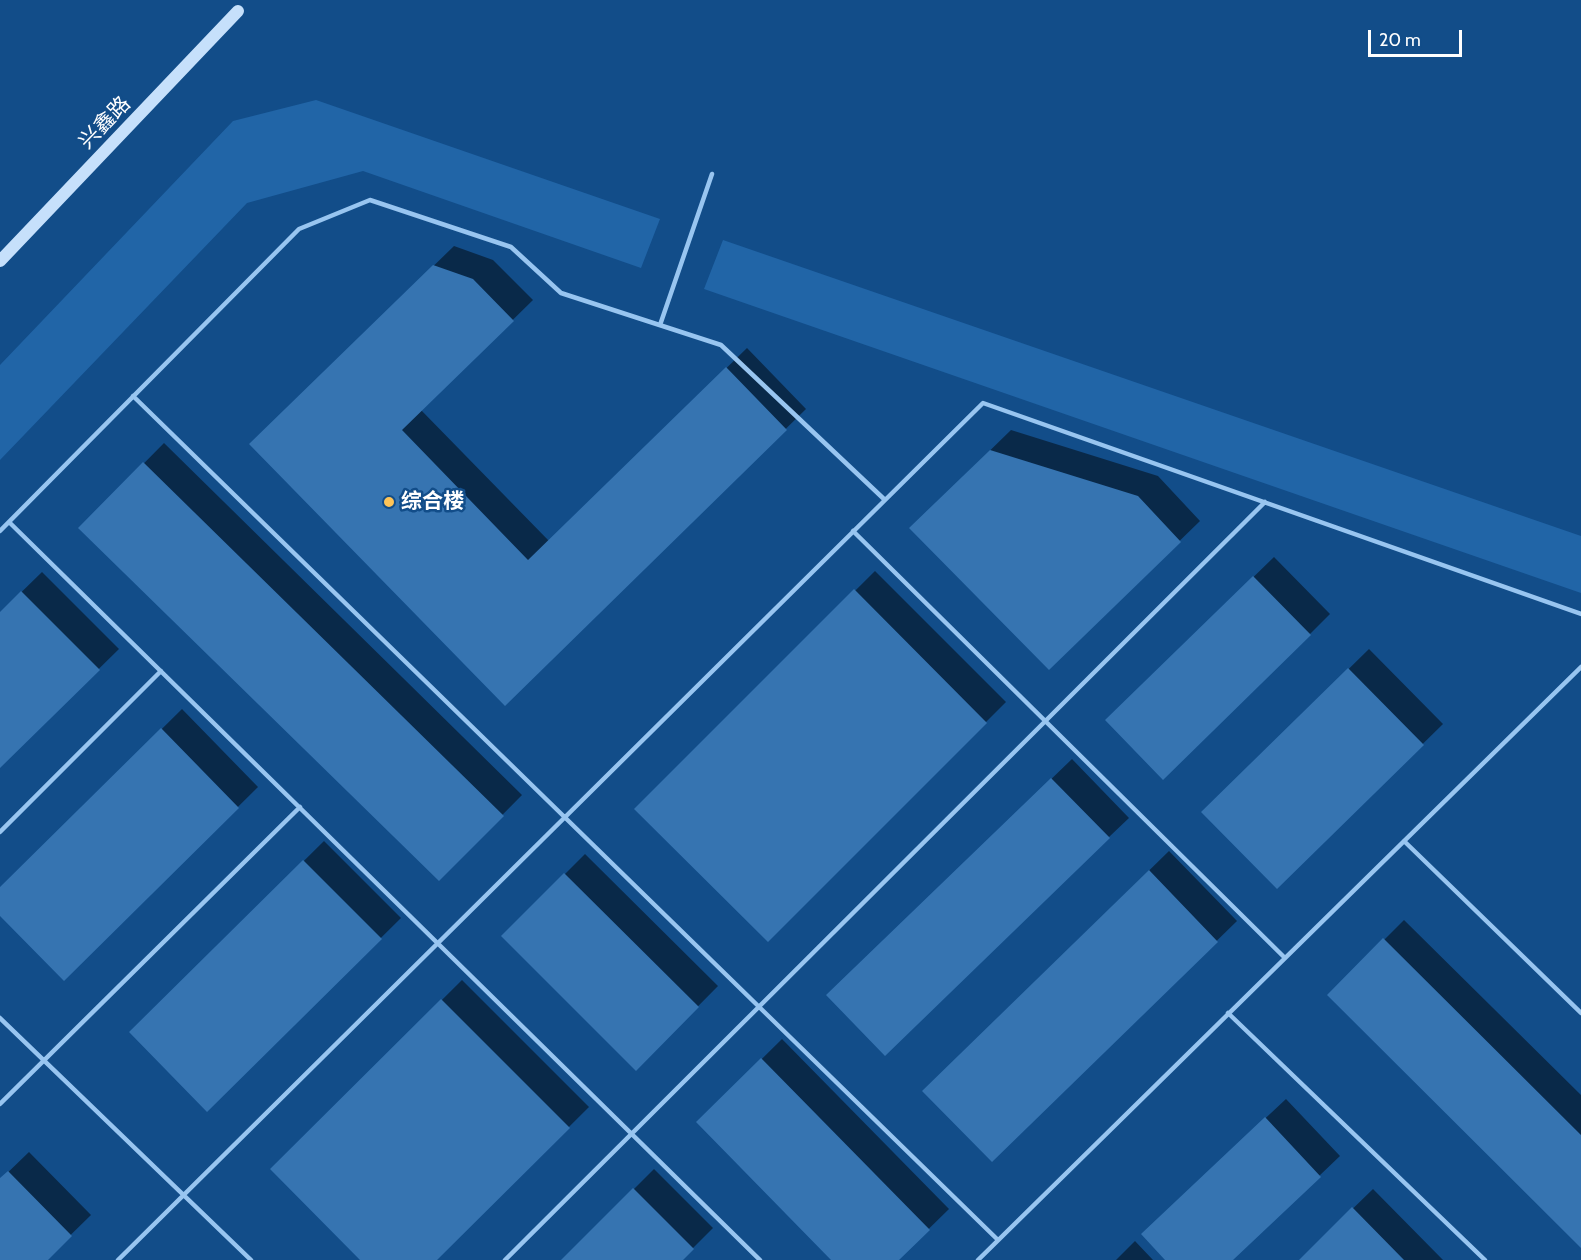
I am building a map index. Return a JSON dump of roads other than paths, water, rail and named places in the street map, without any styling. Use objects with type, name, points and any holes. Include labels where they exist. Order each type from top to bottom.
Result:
[{"type":"main road","name":"兴鑫路","points":[[0,261],[238,12]]},
{"type":"lane","points":[[660,325],[712,174]]},
{"type":"lane","points":[[0,531],[299,229],[370,200],[511,247],[561,293],[721,345],[885,500]]},
{"type":"lane","points":[[133,396],[998,1240]]},
{"type":"lane","points":[[118,1260],[983,403],[1581,614]]},
{"type":"lane","points":[[505,1260],[1265,502]]},
{"type":"lane","points":[[9,522],[760,1260]]},
{"type":"lane","points":[[853,531],[1285,958]]},
{"type":"lane","points":[[978,1260],[1581,667]]},
{"type":"lane","points":[[0,832],[161,671]]},
{"type":"lane","points":[[0,1104],[300,807]]},
{"type":"lane","points":[[1404,841],[1581,1012]]},
{"type":"lane","points":[[1228,1013],[1485,1260]]},
{"type":"lane","points":[[0,1018],[251,1260]]},
{"type":"place","name":"综合楼","points":[[389,502]]}]
